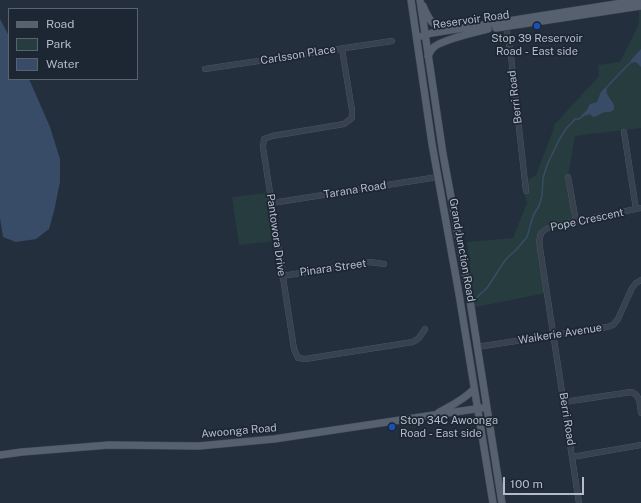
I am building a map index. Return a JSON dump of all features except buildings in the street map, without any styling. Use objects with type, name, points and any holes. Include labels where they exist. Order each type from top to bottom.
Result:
[{"type":"main road","name":"Grand Junction Road","points":[[410,0],[493,503]]},
{"type":"main road","name":"Grand Junction Road","points":[[420,0],[443,154],[469,294],[502,503]]},
{"type":"main road","points":[[420,0],[432,23],[459,29]]},
{"type":"main road","name":"Reservoir Road","points":[[631,5],[641,0]]},
{"type":"main road","name":"Reservoir Road","points":[[425,36],[432,33],[505,24],[631,5],[641,6]]},
{"type":"main road","name":"Reservoir Road","points":[[425,36],[433,38],[488,29],[505,24]]},
{"type":"main road","points":[[428,56],[433,48],[438,44],[488,29]]},
{"type":"main road","points":[[416,37],[425,36]]},
{"type":"main road","points":[[443,154],[441,170],[438,177],[449,189]]},
{"type":"main road","points":[[434,415],[465,397],[474,389]]},
{"type":"main road","name":"Awoonga Road","points":[[0,455],[109,445],[199,446],[274,439],[486,408]]},
{"type":"street","name":"Berri Road","points":[[505,24],[526,191]]},
{"type":"street","name":"Carlsson Place","points":[[205,69],[392,41]]},
{"type":"street","name":"Pantowora Drive","points":[[342,49],[352,118],[344,124],[272,136],[264,139],[263,147],[294,349],[298,358],[306,359],[413,342],[419,338],[425,329]]},
{"type":"street","points":[[624,132],[638,209]]},
{"type":"street","name":"Tarana Road","points":[[272,203],[438,177]]},
{"type":"street","points":[[568,177],[576,221]]},
{"type":"street","name":"Pope Crescent","points":[[553,335],[539,241],[540,234],[546,228],[638,209]]},
{"type":"street","name":"Pinara Street","points":[[282,276],[370,262],[384,264]]},
{"type":"street","name":"Waikerie Avenue","points":[[477,347],[613,325],[618,320],[632,288],[641,280]]},
{"type":"street","name":"Berri Road","points":[[553,335],[579,503]]},
{"type":"street","points":[[564,402],[631,392],[637,395],[639,399],[641,413]]},
{"type":"street","points":[[572,456],[641,445]]},
{"type":"green space","points":[[639,6],[641,6],[641,128],[575,136],[568,177],[576,221],[540,234],[547,293],[475,307],[467,242],[513,238],[527,203],[521,184],[536,175],[554,125],[599,76],[598,65],[620,62],[638,26]]},
{"type":"green space","points":[[267,193],[274,241],[239,245],[232,197]]},
{"type":"water","points":[[0,19],[8,34],[8,80],[29,80],[50,127],[60,159],[60,182],[49,229],[36,239],[16,242],[3,237],[0,218]]},
{"type":"water","points":[[641,49],[641,67],[636,62],[630,63]]},
{"type":"water","points":[[607,87],[607,94],[612,101],[614,109],[593,117],[590,114],[581,117],[590,104],[597,102],[602,91]]},
{"type":"waterway","points":[[606,88],[630,63]]},
{"type":"waterway","points":[[476,298],[487,288],[506,259],[527,237],[533,216],[539,206],[542,196],[543,178],[548,163],[565,130],[575,119],[579,119],[583,116]]},
{"type":"place","name":"Stop 39 Reservoir Road - East side","points":[[537,26]]},
{"type":"place","name":"Stop 34C Awoonga Road - East side","points":[[392,427]]}]
